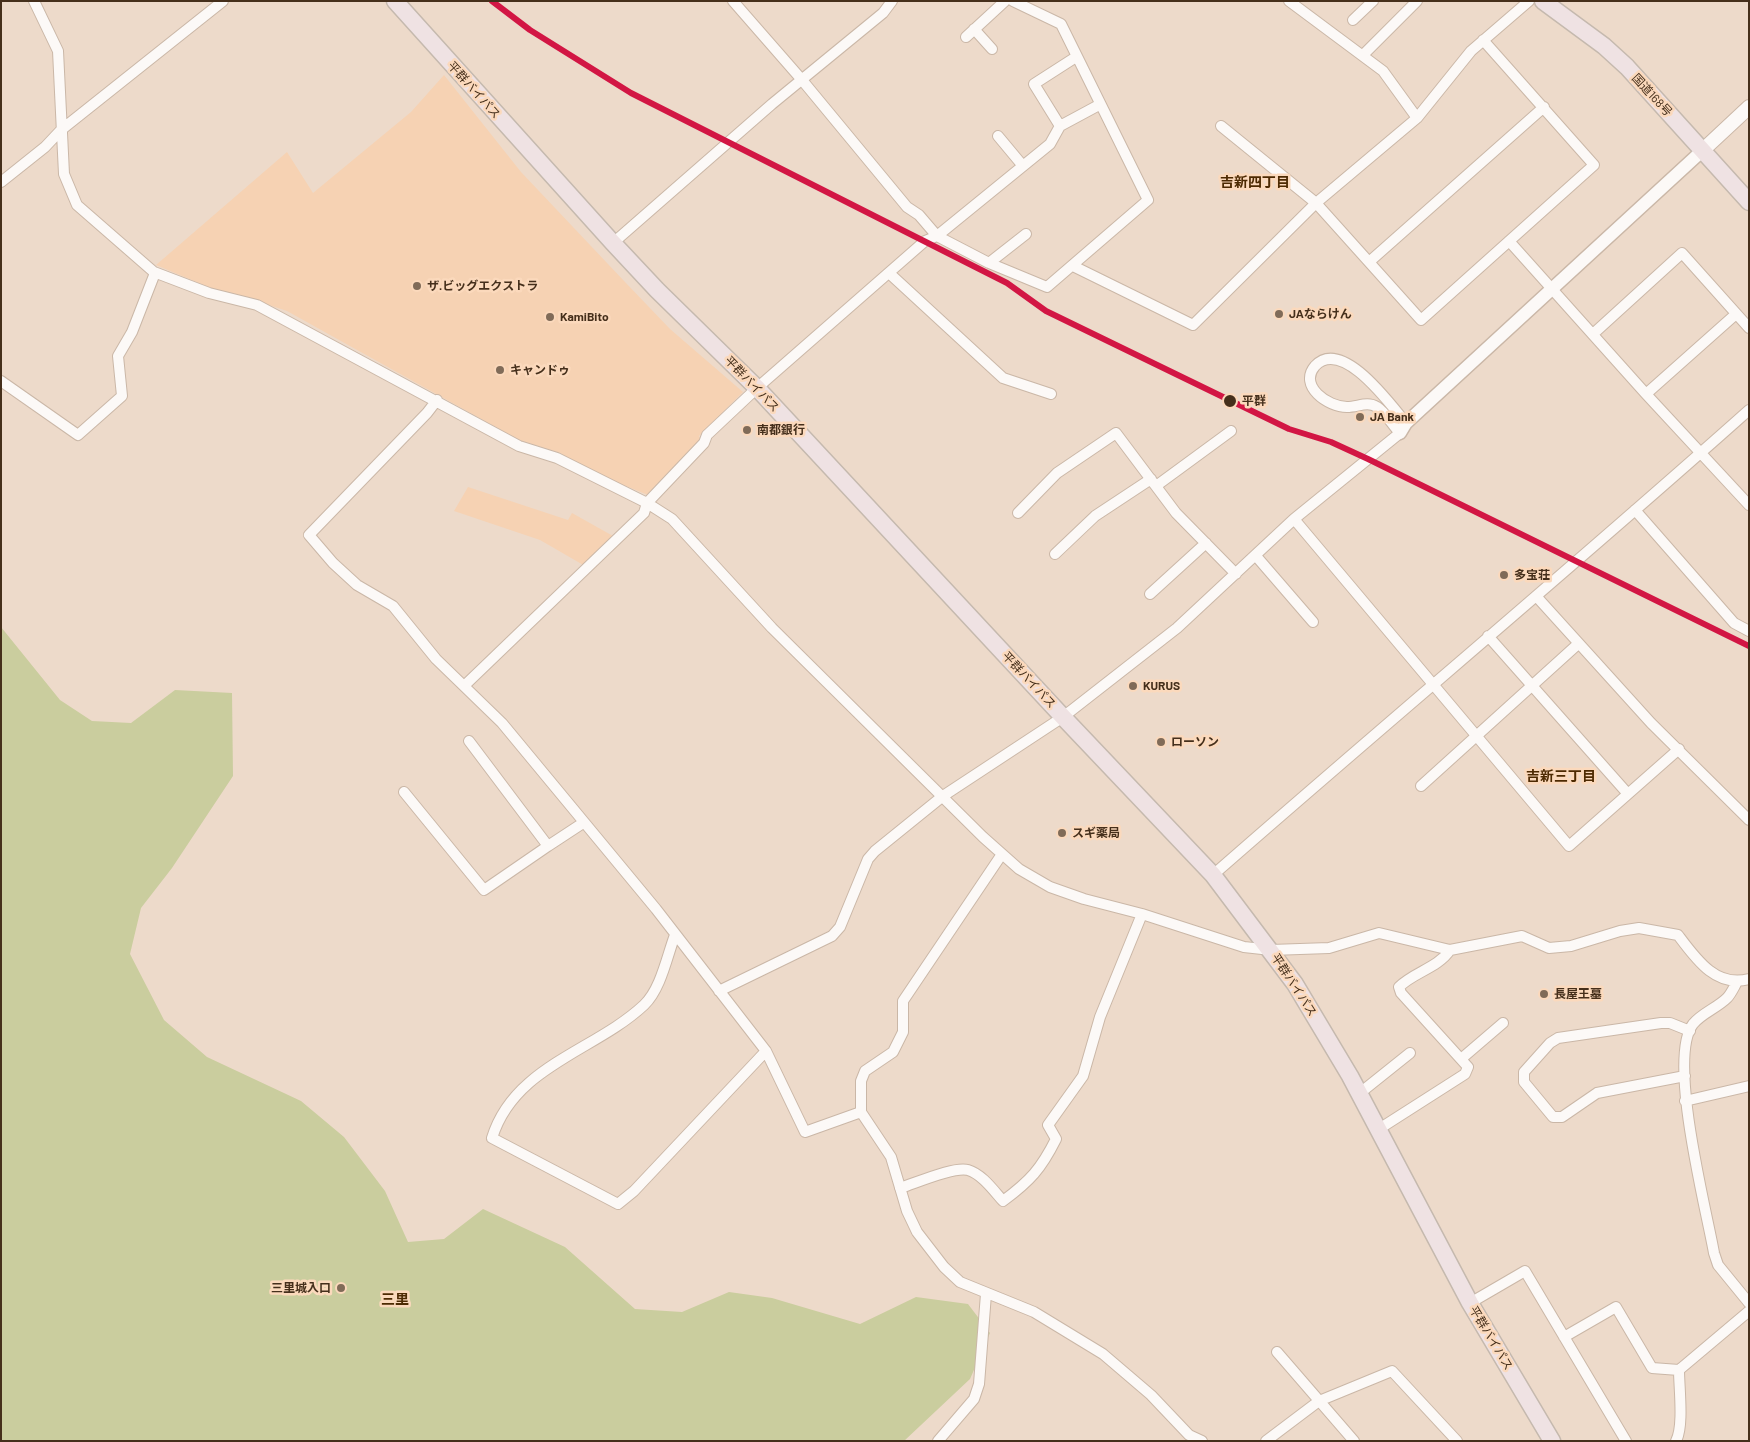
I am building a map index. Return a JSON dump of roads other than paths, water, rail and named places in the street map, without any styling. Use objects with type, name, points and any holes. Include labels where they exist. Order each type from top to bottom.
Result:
[{"type":"highway","name":"平群バイパス","points":[[395,1],[657,290],[757,388],[1063,717],[1214,875],[1295,984],[1360,1093],[1470,1303],[1552,1441]]},
{"type":"highway","name":"国道168号","points":[[1543,1],[1604,46],[1703,150],[1749,202]]},
{"type":"main road","points":[[1703,150],[1749,108]]},
{"type":"street","points":[[34,1],[58,51],[60,130],[64,174],[77,205],[154,272],[209,293],[257,305],[437,400],[519,446],[557,458],[647,503],[672,520],[772,628],[1019,869],[1050,886],[1084,899],[1142,914],[1244,947],[1271,950],[1329,948],[1379,933],[1450,950],[1522,936],[1549,948],[1571,946],[1620,930],[1639,928],[1678,935],[1699,963],[1712,974],[1737,982],[1749,979]]},
{"type":"street","points":[[1,182],[45,148],[60,130],[223,1]]},
{"type":"street","points":[[733,1],[802,80],[906,207],[919,216],[937,236],[989,262],[1047,287],[1074,266],[1148,200],[1099,105],[1061,24],[1013,1]]},
{"type":"street","points":[[613,243],[802,80],[883,13],[892,1]]},
{"type":"street","points":[[966,36],[1005,1]]},
{"type":"street","points":[[1289,1],[1383,71],[1417,118]]},
{"type":"street","points":[[1353,20],[1373,1]]},
{"type":"street","points":[[1363,55],[1417,1]]},
{"type":"street","points":[[1074,266],[1192,325],[1316,203],[1417,118],[1471,51],[1529,1]]},
{"type":"street","points":[[974,29],[992,49]]},
{"type":"street","points":[[1220,126],[1316,203],[1421,320],[1594,165],[1483,40]]},
{"type":"street","points":[[1060,126],[1034,84],[1076,56]]},
{"type":"street","points":[[464,686],[644,513],[647,503],[704,443],[707,434],[757,388],[925,241],[937,236],[1050,144],[1060,126],[1099,105]]},
{"type":"street","points":[[1369,262],[1544,107]]},
{"type":"street","points":[[998,136],[1023,166]]},
{"type":"street","points":[[719,991],[832,936],[840,928],[868,859],[875,851],[943,796],[1063,717],[1177,628],[1294,519],[1403,428],[1551,288],[1703,150]]},
{"type":"street","points":[[989,262],[1026,234]]},
{"type":"street","points":[[1509,241],[1700,454],[1748,502]]},
{"type":"street","points":[[1593,334],[1682,254],[1749,328]]},
{"type":"street","points":[[1,381],[78,435],[122,396],[118,356],[132,332],[154,272]]},
{"type":"street","points":[[889,273],[1003,378],[1051,394]]},
{"type":"street","points":[[1646,394],[1736,314]]},
{"type":"street","points":[[1330,358],[1339,360],[1357,370],[1403,428],[1378,407],[1363,404],[1341,406],[1316,392],[1310,386],[1309,377],[1314,367],[1322,360],[1330,358]]},
{"type":"street","points":[[437,400],[427,413],[309,534],[333,563],[357,585],[393,606],[436,659],[502,723],[675,935],[766,1051],[805,1132],[861,1112]]},
{"type":"street","points":[[1214,875],[1749,410]]},
{"type":"street","points":[[1056,554],[1095,516],[1154,483],[1231,431]]},
{"type":"street","points":[[1018,513],[1057,473],[1116,433],[1176,513],[1236,574]]},
{"type":"street","points":[[1635,510],[1734,623],[1749,630]]},
{"type":"street","points":[[1294,519],[1569,846],[1678,749]]},
{"type":"street","points":[[1150,594],[1206,543]]},
{"type":"street","points":[[1256,556],[1314,622]]},
{"type":"street","points":[[1536,596],[1578,644],[1749,820]]},
{"type":"street","points":[[1488,636],[1628,794]]},
{"type":"street","points":[[1421,786],[1578,644]]},
{"type":"street","points":[[469,741],[548,846]]},
{"type":"street","points":[[404,792],[484,890],[583,823]]},
{"type":"street","points":[[1002,854],[903,1001],[902,1032],[893,1052],[865,1071],[862,1081],[861,1112],[891,1157],[907,1212],[917,1232],[944,1267],[960,1282],[1034,1312],[1103,1354],[1151,1395],[1189,1435],[1202,1441]]},
{"type":"street","points":[[900,1188],[956,1170],[968,1170],[982,1178],[1003,1201],[1029,1181],[1045,1160],[1056,1139],[1048,1125],[1083,1076],[1100,1016],[1142,914]]},
{"type":"street","points":[[675,935],[656,988],[646,1004],[606,1034],[557,1061],[518,1093],[495,1127],[492,1138],[618,1204],[634,1191],[766,1051]]},
{"type":"street","points":[[1379,1129],[1465,1074],[1468,1066],[1401,993],[1399,987],[1404,981],[1444,960],[1450,950]]},
{"type":"street","points":[[1737,982],[1727,998],[1694,1024],[1684,1053],[1686,1101],[1714,1253],[1718,1266],[1749,1303]]},
{"type":"street","points":[[1461,1059],[1504,1023]]},
{"type":"street","points":[[1685,1076],[1596,1093],[1562,1117],[1553,1117],[1524,1082],[1524,1072],[1550,1043],[1558,1038],[1661,1023],[1670,1023],[1690,1031]]},
{"type":"street","points":[[1360,1093],[1410,1053]]},
{"type":"street","points":[[1686,1101],[1749,1086]]},
{"type":"street","points":[[1470,1303],[1525,1271],[1626,1441]]},
{"type":"street","points":[[938,1441],[962,1416],[976,1391],[986,1294]]},
{"type":"street","points":[[1564,1337],[1616,1307],[1652,1368],[1678,1370],[1749,1311]]},
{"type":"street","points":[[1277,1352],[1354,1441]]},
{"type":"street","points":[[1676,1441],[1680,1409],[1678,1370]]},
{"type":"street","points":[[1266,1441],[1319,1401],[1392,1371],[1457,1441]]},
{"type":"place","name":"ザ.ビッグエクストラ","points":[[417,286]]},
{"type":"place","name":"JAならけん","points":[[1279,314]]},
{"type":"place","name":"KamiBito","points":[[550,317]]},
{"type":"place","name":"キャンドゥ","points":[[500,370]]},
{"type":"place","name":"平群","points":[[1230,401]]},
{"type":"place","name":"JA Bank","points":[[1360,417]]},
{"type":"place","name":"南都銀行","points":[[747,430]]},
{"type":"place","name":"多宝荘","points":[[1504,575]]},
{"type":"place","name":"KURUS","points":[[1133,686]]},
{"type":"place","name":"ローソン","points":[[1161,742]]},
{"type":"place","name":"スギ薬局","points":[[1062,833]]},
{"type":"place","name":"長屋王墓","points":[[1544,994]]},
{"type":"place","name":"三里城入口","points":[[341,1288]]},
{"type":"district","name":"吉新四丁目","points":[[1255,182]]},
{"type":"district","name":"吉新三丁目","points":[[1561,776]]},
{"type":"district","name":"三里","points":[[395,1299]]}]
